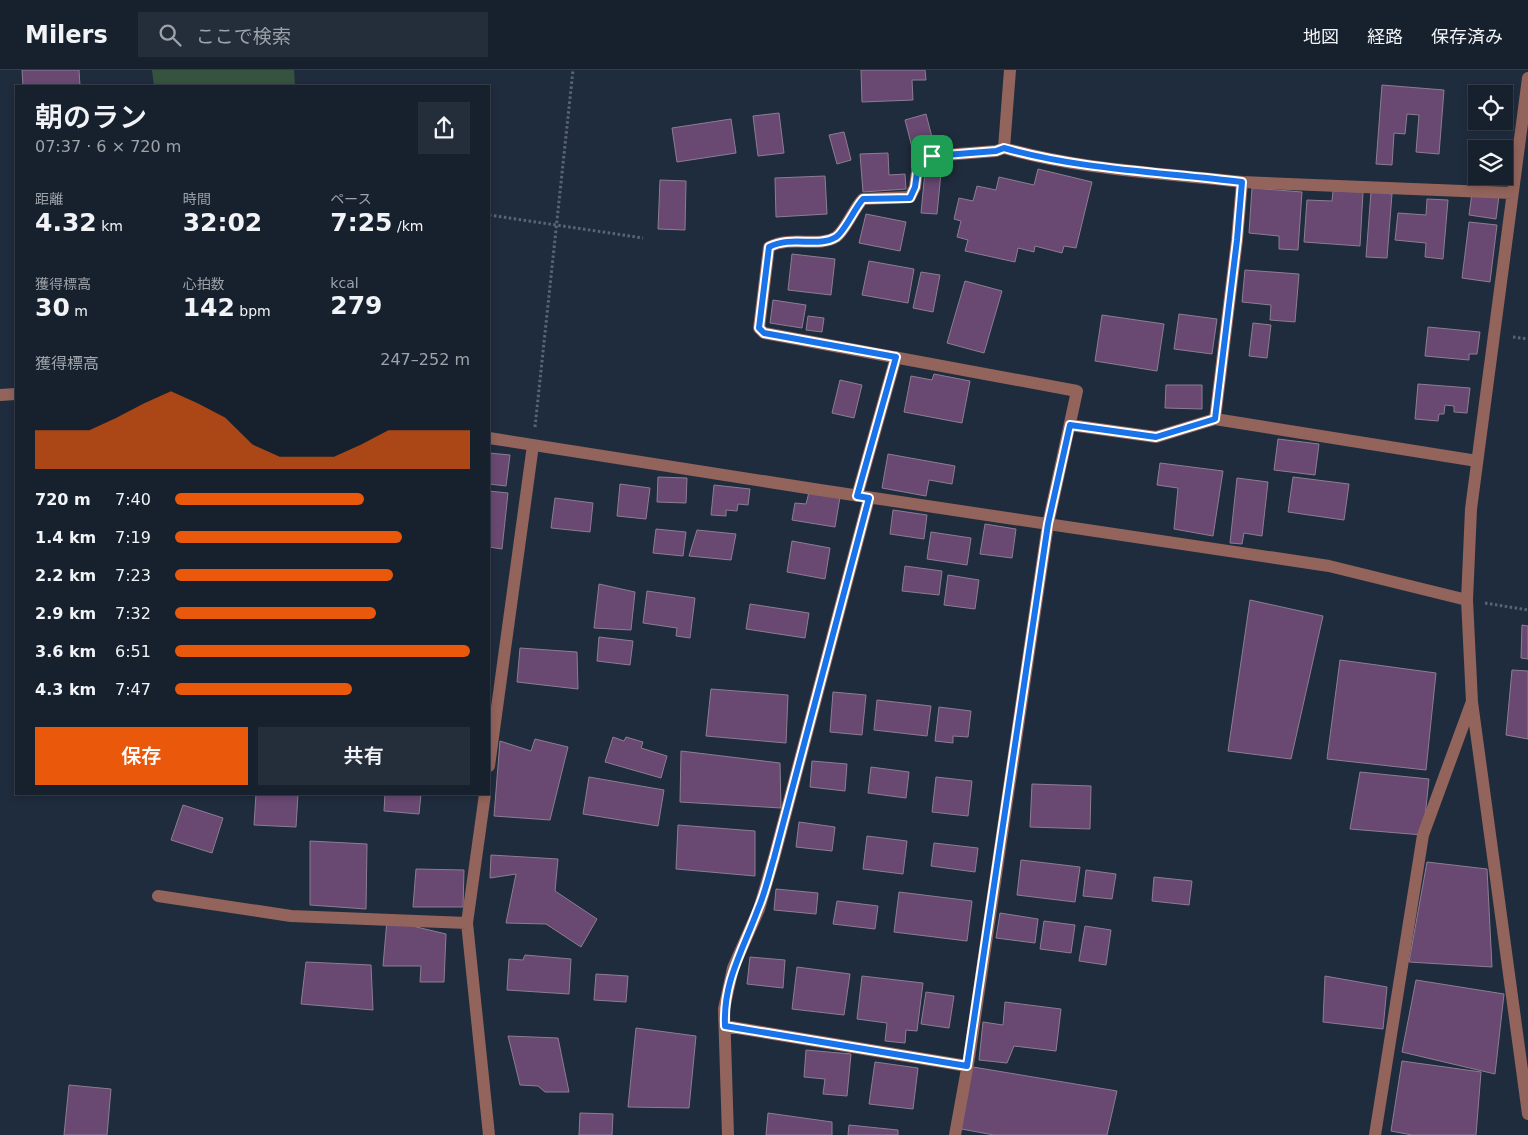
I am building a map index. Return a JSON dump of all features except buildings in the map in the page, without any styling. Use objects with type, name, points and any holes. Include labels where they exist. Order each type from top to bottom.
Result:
[{"type":"street","points":[[1004,148],[1010,70]]},
{"type":"street","points":[[1528,78],[1471,509],[1468,600],[1472,702],[1528,1114]]},
{"type":"street","points":[[955,1135],[1048,524],[1078,390],[764,333],[759,328],[769,247],[780,241],[825,241],[838,236],[863,199],[910,198],[915,187],[918,165],[932,156],[996,151],[1004,148],[1032,156],[1063,161],[1242,182],[1512,193]]},
{"type":"street","points":[[1215,419],[1237,240],[1242,182]]},
{"type":"street","points":[[728,1135],[724,1009],[733,968],[759,909],[774,858],[896,357]]},
{"type":"street","points":[[0,395],[15,394]]},
{"type":"street","points":[[1070,425],[1156,437],[1215,419],[1477,461]]},
{"type":"street","points":[[490,438],[863,497],[1329,566],[1468,600]]},
{"type":"street","points":[[490,759],[533,445]]},
{"type":"street","points":[[1375,1135],[1423,835],[1472,702]]},
{"type":"street","points":[[485,795],[467,923],[489,1135]]},
{"type":"street","points":[[158,896],[291,916],[467,923]]},
{"type":"street","points":[[725,1026],[967,1066]]},
{"type":"path","points":[[533,445],[573,70]]},
{"type":"path","points":[[490,216],[643,238]]},
{"type":"path","points":[[1468,600],[1528,610]]},
{"type":"green space","points":[[152,70],[294,70],[295,85],[154,85]]},
{"type":"route","points":[[1004,148],[1032,156],[1063,161],[1242,182],[1237,240],[1215,419],[1156,437],[1070,425],[1048,524],[967,1066],[725,1026],[724,1009],[733,968],[759,909],[774,858],[869,498],[857,496],[896,357],[764,333],[759,328],[769,247],[780,241],[825,241],[838,236],[863,199],[890,200],[910,198],[915,187],[918,165],[932,156],[996,151],[1004,148]]}]
